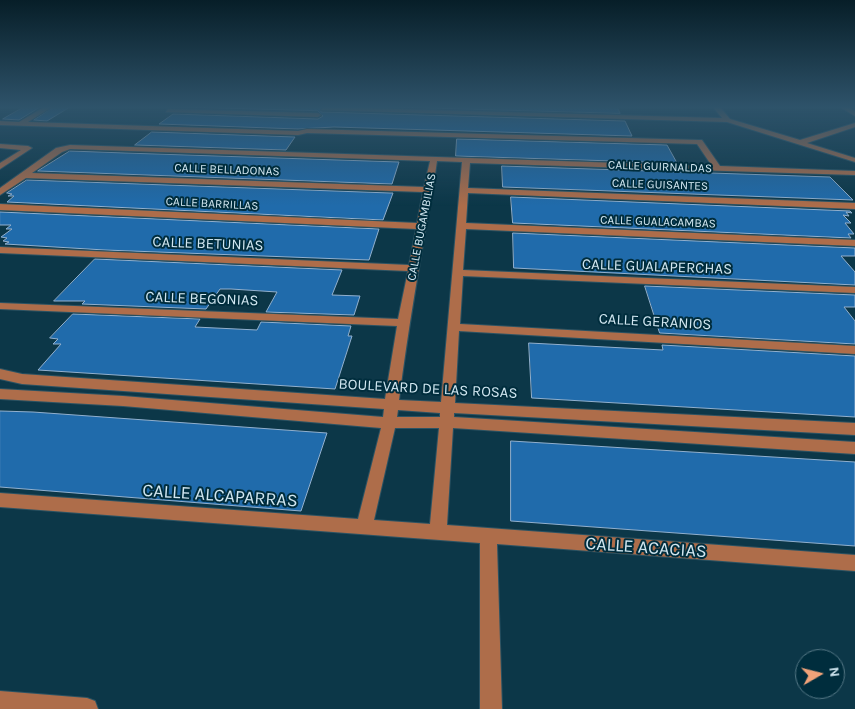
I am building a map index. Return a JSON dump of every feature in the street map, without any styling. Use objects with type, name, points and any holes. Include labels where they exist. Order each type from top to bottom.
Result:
[{"type":"street","points":[[631,140],[699,142],[718,169]]},
{"type":"street","points":[[789,140],[855,160]]},
{"type":"street","points":[[798,143],[808,140]]},
{"type":"street","points":[[0,146],[28,148],[0,168]]},
{"type":"street","name":"CALLE BUGAMBILIAS","points":[[0,192],[59,150],[70,147],[434,159],[430,190],[403,323],[389,423],[364,527]]},
{"type":"street","name":"CALLE GUIRNALDAS","points":[[434,159],[855,173]]},
{"type":"street","points":[[438,532],[466,160]]},
{"type":"street","name":"CALLE BELLADONAS","points":[[23,175],[430,190]]},
{"type":"street","name":"CALLE GUISANTES","points":[[464,190],[855,206]]},
{"type":"street","name":"CALLE BARRILLAS","points":[[0,207],[422,226]]},
{"type":"street","name":"CALLE GUALACAMBAS","points":[[461,226],[855,243]]},
{"type":"street","name":"CALLE BETUNIAS","points":[[0,250],[415,268]]},
{"type":"street","name":"CALLE GUALAPERCHAS","points":[[457,273],[855,290]]},
{"type":"street","name":"CALLE BEGONIAS","points":[[0,306],[403,323]]},
{"type":"street","name":"CALLE GERANIOS","points":[[453,327],[855,350]]},
{"type":"street","name":"BOULEVARD DE LAS ROSAS","points":[[0,374],[22,378],[392,404],[855,429]]},
{"type":"street","points":[[0,394],[123,401],[389,423],[446,422],[855,448]]},
{"type":"street","name":"CALLE ALCAPARRAS","points":[[0,500],[438,532]]},
{"type":"street","name":"CALLE ACACIAS","points":[[438,532],[855,563]]},
{"type":"street","points":[[488,536],[491,709]]},
{"type":"street","points":[[0,702],[87,709]]},
{"type":"building","points":[[141,140],[293,140],[286,150],[135,145]]},
{"type":"building","points":[[457,140],[667,145],[677,163],[456,156]]},
{"type":"building","points":[[70,151],[399,162],[392,184],[38,171]]},
{"type":"building","points":[[502,166],[830,177],[853,200],[503,187]]},
{"type":"building","points":[[27,180],[393,193],[383,220],[7,202],[14,196],[8,196],[12,194],[7,193]]},
{"type":"building","points":[[511,197],[850,211],[852,213],[846,212],[849,216],[843,215],[851,223],[845,223],[854,234],[848,234],[851,238],[513,223]]},
{"type":"building","points":[[0,212],[379,229],[369,260],[105,250],[5,244],[9,242],[3,241],[7,238],[1,237],[12,229],[6,229],[11,225],[0,225]]},
{"type":"building","points":[[513,233],[855,248],[855,256],[841,256],[855,272],[855,285],[514,268]]},
{"type":"building","points":[[95,259],[342,270],[332,295],[360,296],[354,315],[266,312],[277,292],[231,289],[220,289],[206,309],[82,304],[85,301],[54,301]]},
{"type":"building","points":[[645,286],[855,295],[855,307],[844,307],[855,321],[855,344],[660,333]]},
{"type":"building","points":[[73,314],[200,319],[195,327],[257,330],[261,322],[351,326],[348,336],[352,336],[335,389],[38,370],[61,344],[53,344],[58,339],[50,338]]},
{"type":"building","points":[[529,343],[663,350],[662,345],[855,356],[855,417],[532,398]]},
{"type":"building","points":[[0,411],[327,433],[301,511],[0,487]]},
{"type":"building","points":[[511,441],[855,462],[855,546],[511,521]]}]
